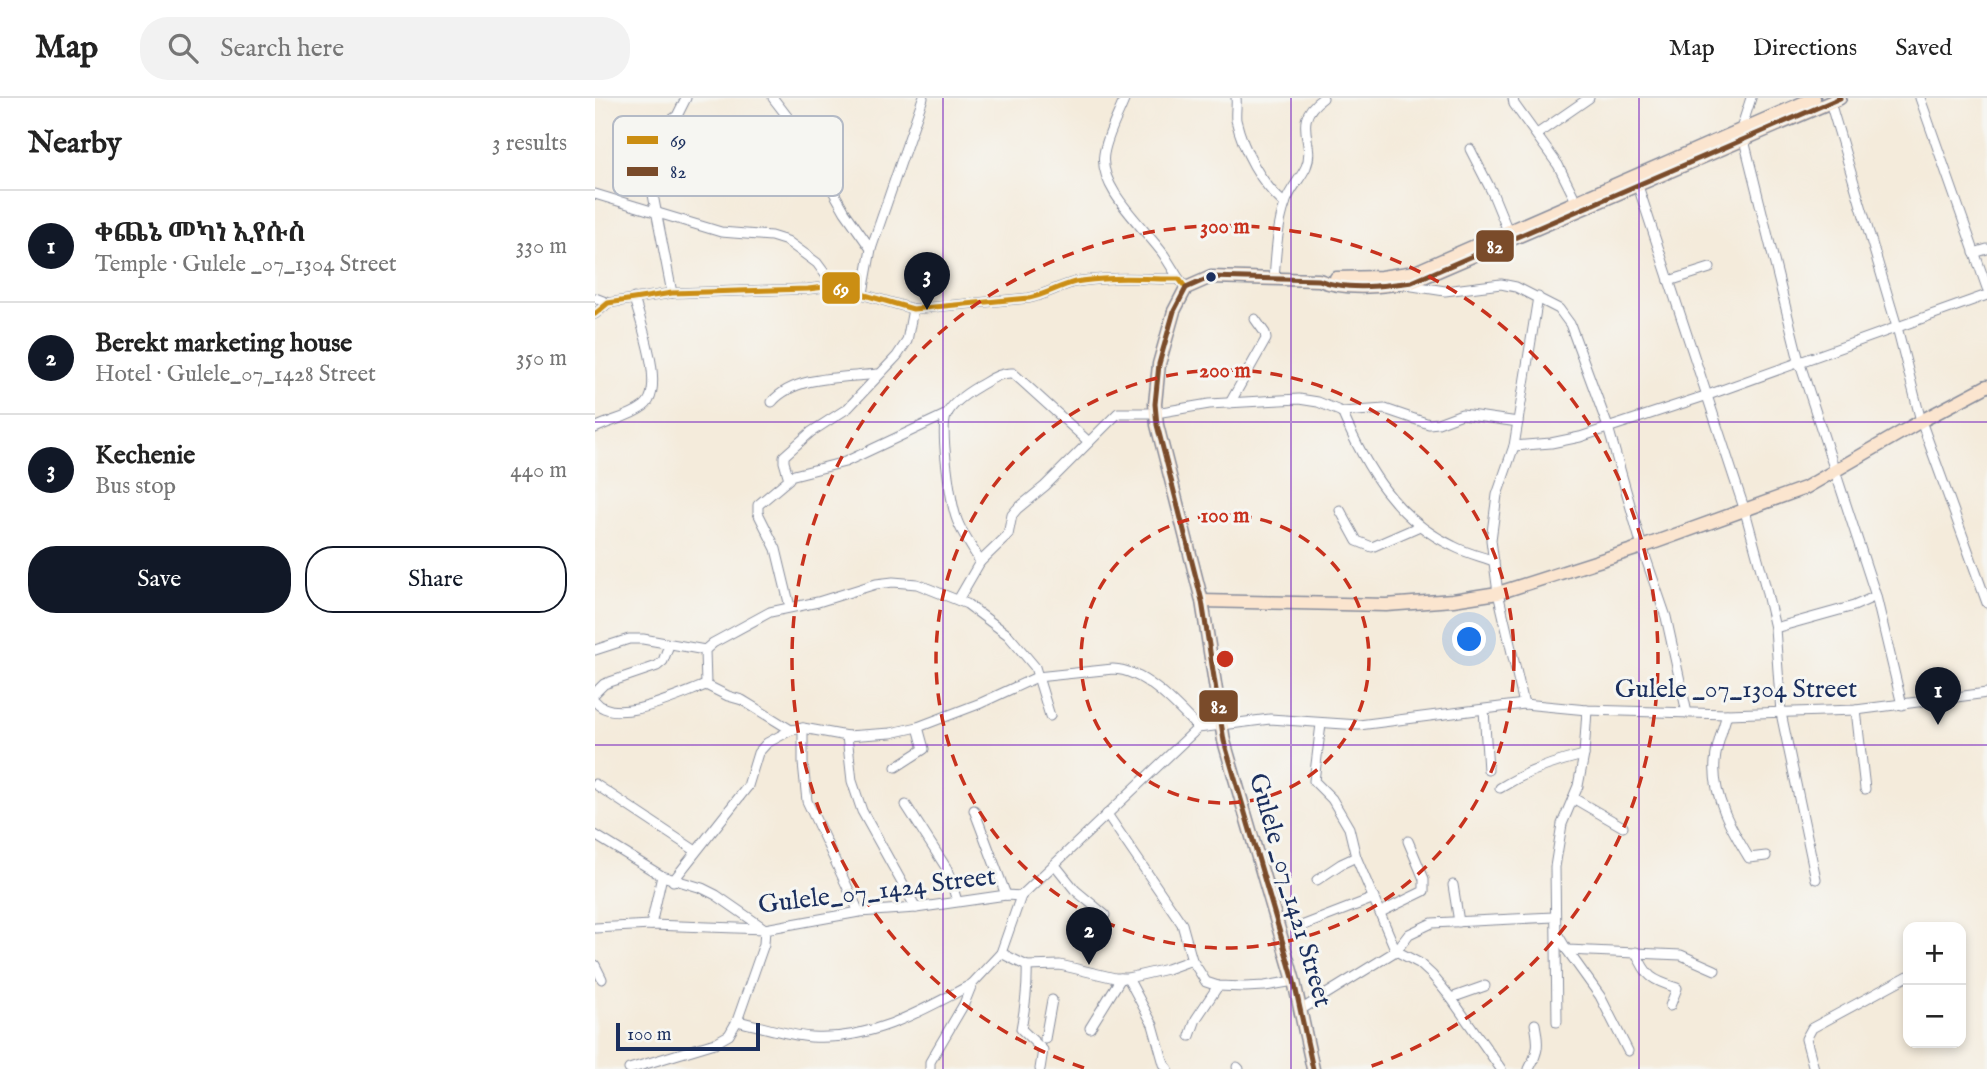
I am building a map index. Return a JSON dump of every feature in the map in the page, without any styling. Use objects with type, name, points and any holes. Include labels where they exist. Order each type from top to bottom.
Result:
[{"type":"main road","points":[[1319,280],[1333,285],[1412,282],[1742,135],[1814,98]]},
{"type":"main road","points":[[1182,283],[1211,277],[1319,280],[1381,277],[1415,272],[1576,201],[1835,100]]},
{"type":"main road","name":"Gulele _07_1421 Street","points":[[1182,283],[1167,331],[1158,374],[1156,413],[1163,453],[1202,601],[1224,741],[1302,1009],[1313,1069]]},
{"type":"main road","points":[[1202,601],[1386,605],[1453,600],[1498,593],[1641,547],[1805,488],[1987,386]]},
{"type":"street","points":[[677,116],[686,98]]},
{"type":"street","points":[[773,98],[786,116]]},
{"type":"street","points":[[863,293],[871,249],[923,98]]},
{"type":"street","points":[[1125,98],[1108,138],[1103,158],[1107,176],[1116,196],[1182,283]]},
{"type":"street","points":[[1249,98],[1236,100],[1236,117],[1241,137],[1263,181],[1285,204]]},
{"type":"street","points":[[1274,279],[1276,248],[1285,204],[1306,167],[1307,117],[1311,108],[1323,98]]},
{"type":"street","points":[[1513,98],[1514,104],[1558,165],[1576,201]]},
{"type":"street","points":[[1537,134],[1589,98]]},
{"type":"street","points":[[1751,98],[1742,135],[1799,361],[1876,596],[1902,705]]},
{"type":"street","points":[[1920,98],[1987,288]]},
{"type":"street","points":[[1835,100],[1921,421],[1987,603]]},
{"type":"street","points":[[1470,149],[1508,231]]},
{"type":"street","points":[[1637,183],[1745,511],[1775,628],[1780,713],[1816,878]]},
{"type":"street","points":[[595,194],[721,232],[771,236],[787,241],[817,263],[834,286]]},
{"type":"street","points":[[653,196],[672,293]]},
{"type":"street","points":[[836,196],[871,249]]},
{"type":"street","points":[[1974,253],[1987,249]]},
{"type":"street","points":[[1669,281],[1710,268]]},
{"type":"street","points":[[595,314],[608,303],[672,293],[834,286],[912,309],[1029,298],[1084,281],[1182,283]]},
{"type":"street","points":[[1397,284],[1445,291],[1509,285],[1559,309],[1570,324],[1608,427],[1641,547],[1666,617],[1687,713]]},
{"type":"street","points":[[1514,446],[1566,441],[1708,395],[1987,295]]},
{"type":"street","points":[[1524,704],[1498,593],[1491,540],[1493,516],[1514,446],[1538,297]]},
{"type":"street","points":[[595,298],[608,303]]},
{"type":"street","points":[[595,428],[642,408],[653,393],[651,367],[634,298]]},
{"type":"street","points":[[790,476],[784,456],[811,432],[848,408],[877,374],[897,356],[907,341],[912,309]]},
{"type":"street","points":[[1230,403],[1266,339],[1255,319]]},
{"type":"street","points":[[790,607],[775,549],[758,508],[762,501],[790,476],[853,459],[947,414],[964,396],[1001,374],[1013,373],[1089,442]]},
{"type":"street","points":[[772,402],[784,391],[809,383],[877,374]]},
{"type":"street","points":[[958,600],[980,562],[1008,535],[1012,515],[1017,509],[1045,486],[1118,412],[1156,413],[1178,407],[1306,400],[1342,412],[1385,408],[1429,424],[1468,414],[1518,422]]},
{"type":"street","points":[[1342,412],[1374,477],[1402,512],[1453,547],[1494,561]]},
{"type":"street","points":[[947,414],[944,425],[952,505],[957,522],[980,562]]},
{"type":"street","points":[[1340,510],[1357,541],[1372,547],[1420,526]]},
{"type":"street","points":[[595,650],[629,639],[643,639],[705,650],[758,618],[790,607],[818,602],[863,587],[893,582],[917,584],[958,600],[1008,635],[1035,667],[1051,716]]},
{"type":"street","points":[[1775,628],[1854,606],[1876,596]]},
{"type":"street","points":[[595,693],[604,684],[651,670],[663,660],[669,645]]},
{"type":"street","points":[[705,650],[706,685]]},
{"type":"street","points":[[673,881],[748,786],[758,752],[767,743],[791,730],[803,728],[846,736],[891,733],[918,727],[981,703],[1037,677],[1125,670],[1170,699],[1198,728],[1223,724]]},
{"type":"street","points":[[595,701],[607,710],[624,711],[706,685],[742,700],[791,730]]},
{"type":"street","name":"Gulele _07_1304 Street","points":[[1223,724],[1270,719],[1359,725],[1524,704],[1587,710],[1727,714],[1856,710],[1987,693]]},
{"type":"street","points":[[1484,710],[1488,770]]},
{"type":"street","points":[[1557,1022],[1555,867],[1559,836],[1573,798],[1584,755],[1587,710]]},
{"type":"street","points":[[1856,710],[1865,789]]},
{"type":"street","points":[[1727,714],[1714,762],[1718,793],[1730,827],[1749,858],[1766,856]]},
{"type":"street","points":[[1321,724],[1314,781],[1339,810],[1349,828],[1356,857],[1396,951],[1419,963],[1432,975],[1500,1069]]},
{"type":"street","points":[[896,767],[924,748],[918,727]]},
{"type":"street","points":[[803,728],[807,801],[859,912]]},
{"type":"street","name":"Gulele_07_1424 Street","points":[[595,928],[651,925],[765,929],[859,912],[916,908],[1006,895],[1021,896],[1198,728]]},
{"type":"street","points":[[846,736],[852,781],[862,811],[916,908]]},
{"type":"street","points":[[1500,788],[1524,773],[1553,762],[1584,755]]},
{"type":"street","points":[[595,784],[696,850]]},
{"type":"street","points":[[1573,798],[1623,827]]},
{"type":"street","points":[[906,805],[947,869],[957,901]]},
{"type":"street","points":[[974,810],[1006,895]]},
{"type":"street","points":[[1107,814],[1182,924],[1192,960],[1206,982],[1218,986],[1265,986],[1294,981]]},
{"type":"street","points":[[595,835],[662,876],[716,895],[765,929],[764,944],[737,1021],[729,1035],[723,1040],[629,1069]]},
{"type":"street","points":[[1381,912],[1424,891],[1425,879],[1408,841]]},
{"type":"street","points":[[1317,880],[1356,857]]},
{"type":"street","points":[[1055,865],[1075,890],[1105,915]]},
{"type":"street","points":[[651,925],[662,876]]},
{"type":"street","points":[[1453,884],[1459,922]]},
{"type":"street","points":[[737,1021],[808,1037],[841,1037],[873,1030],[923,1010],[972,984],[1001,953],[1021,896]]},
{"type":"street","points":[[1299,927],[1374,898]]},
{"type":"street","points":[[1302,1009],[1396,951],[1409,934],[1432,923],[1554,917]]},
{"type":"street","points":[[1557,934],[1600,996],[1628,1051]]},
{"type":"street","points":[[1567,950],[1681,955],[1715,970]]},
{"type":"street","points":[[1636,952],[1644,972],[1655,981],[1677,988],[1670,1006]]},
{"type":"street","points":[[1001,953],[1027,966],[1060,965],[1115,978],[1167,969],[1192,960]]},
{"type":"street","points":[[595,965],[602,979]]},
{"type":"street","points":[[1027,966],[1028,983],[1021,1029],[1043,1049],[1039,1069]]},
{"type":"street","points":[[1090,1028],[1125,978]]},
{"type":"street","points":[[1125,978],[1147,1012],[1168,1069]]},
{"type":"street","points":[[1814,1069],[1806,1040],[1812,1028],[1903,979]]},
{"type":"street","points":[[930,1069],[930,1062],[964,1004],[972,984]]},
{"type":"street","points":[[1190,1035],[1196,1019],[1218,986]]},
{"type":"street","points":[[1451,998],[1485,986]]},
{"type":"street","points":[[1034,1040],[1049,1039],[1052,1000]]},
{"type":"street","points":[[1529,1069],[1538,1054],[1535,1024]]},
{"type":"transit line","name":"82","points":[[1313,1069],[1294,981],[1224,741],[1202,601],[1157,425],[1155,404],[1159,364],[1174,311],[1186,288],[1211,277],[1319,280],[1353,287],[1412,282],[1840,98]]},
{"type":"transit line","name":"69","points":[[595,314],[608,303],[672,293],[834,286],[913,309],[1029,298],[1075,282],[1100,279],[1179,279],[1186,288]]},
{"type":"place","name":"Kechenie","points":[[927,310]]},
{"type":"place","name":"ቀጨኔ መካነ ኢየሱስ","points":[[1938,725]]},
{"type":"place","name":"Berekt marketing house","points":[[1089,965]]}]
